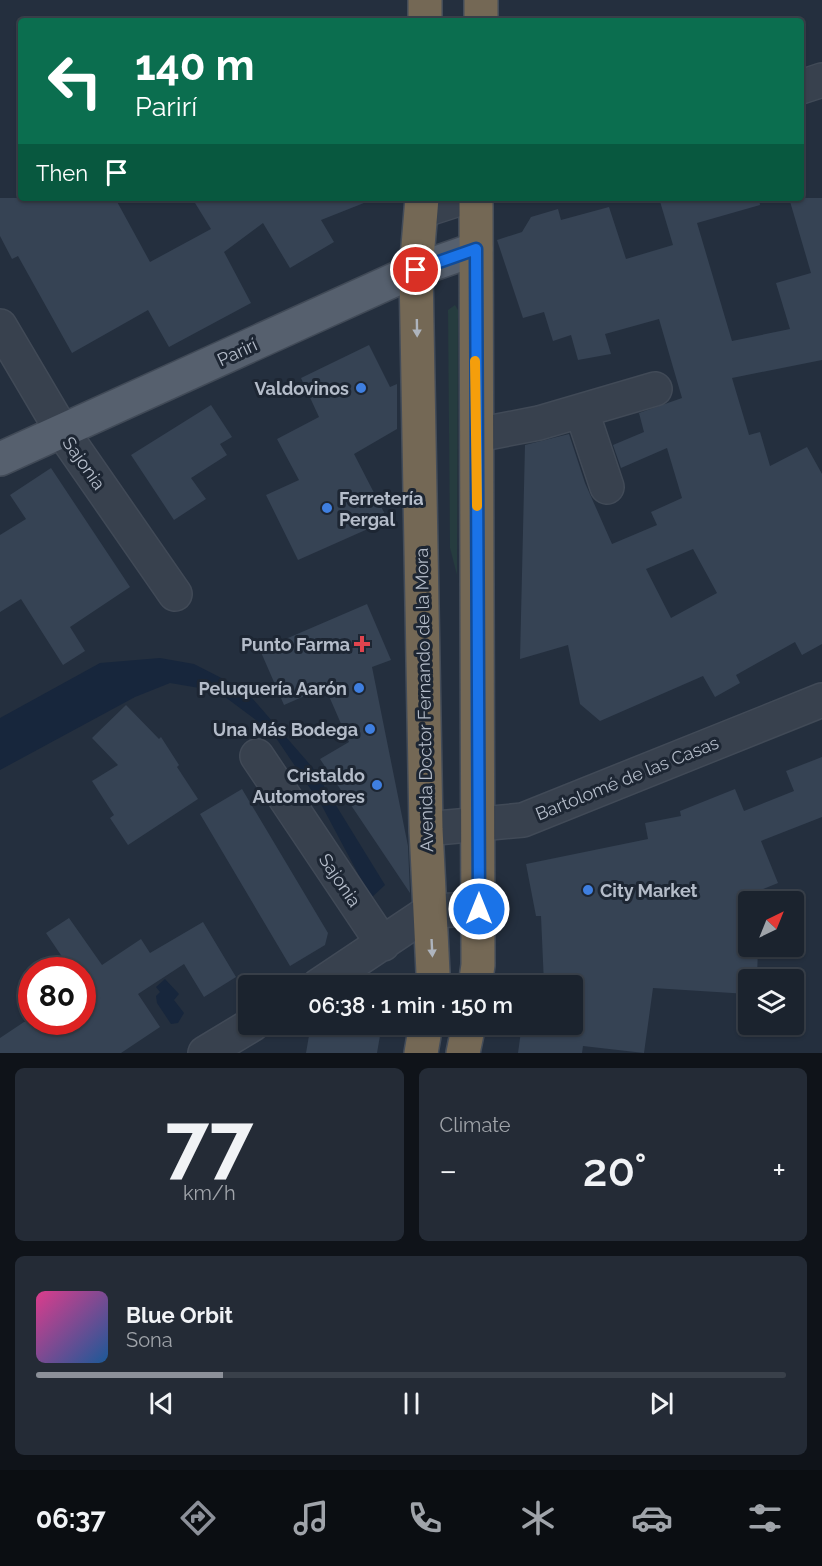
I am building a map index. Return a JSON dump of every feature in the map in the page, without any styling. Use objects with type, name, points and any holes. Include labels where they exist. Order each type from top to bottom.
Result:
[{"type":"highway","points":[[425,0],[425,18]]},
{"type":"highway","points":[[481,0],[481,18]]},
{"type":"highway","points":[[476,201],[479,909],[476,975]]},
{"type":"highway","name":"Avenida Doctor Fernando de la Mora","points":[[422,204],[416,270],[426,829],[432,975]]},
{"type":"highway","points":[[421,1053],[424,1035]]},
{"type":"highway","points":[[463,1053],[467,1035]]},
{"type":"main road","name":"Parirí","points":[[0,459],[416,270],[476,249]]},
{"type":"street","points":[[804,86],[822,80]]},
{"type":"street","points":[[422,204],[442,201]]},
{"type":"street","name":"Sajonia","points":[[0,326],[62,431],[175,594]]},
{"type":"street","points":[[477,435],[582,411],[655,389]]},
{"type":"street","points":[[582,411],[607,487]]},
{"type":"street","name":"Bartolomé de las Casas","points":[[426,829],[479,826],[523,820],[822,700]]},
{"type":"street","name":"Sajonia","points":[[257,756],[383,944]]},
{"type":"street","points":[[335,975],[430,911],[479,909]]},
{"type":"street","points":[[205,1053],[238,1033]]},
{"type":"green space","points":[[455,305],[458,310],[457,575],[450,548],[448,310]]},
{"type":"water","points":[[160,658],[194,664],[245,690],[313,768],[385,885],[371,898],[322,806],[272,732],[217,691],[170,683],[135,697],[0,770],[0,718],[100,663]]},
{"type":"water","points":[[165,979],[179,994],[174,1000],[184,1013],[178,1023],[171,1024],[157,1003],[156,996],[160,992],[156,987]]},
{"type":"building","points":[[0,198],[18,198],[18,201],[117,201],[150,262],[211,229],[194,201],[369,201],[321,220],[334,242],[290,268],[263,223],[224,252],[251,303],[169,347],[148,310],[72,353],[18,256],[12,259],[0,236]]},
{"type":"building","points":[[822,198],[822,360],[732,378],[749,435],[760,432],[770,466],[807,447],[822,474],[822,644],[802,655],[795,642],[736,675],[740,683],[715,697],[703,676],[600,721],[580,704],[568,645],[520,659],[525,445],[569,434],[585,483],[612,544],[657,525],[651,512],[682,498],[667,448],[621,468],[613,445],[644,432],[639,413],[682,398],[659,319],[605,334],[611,354],[578,360],[571,335],[553,341],[544,312],[523,318],[497,240],[522,232],[531,217],[558,209],[561,220],[609,207],[626,259],[673,245],[660,201],[759,201],[760,205],[697,223],[732,341],[790,329],[776,283],[811,273],[790,201]],"holes":[[[693,549],[717,593],[671,618],[646,569]]]},
{"type":"building","points":[[369,345],[390,387],[397,384],[397,429],[354,454],[388,520],[298,560],[266,495],[299,480],[277,439],[319,417],[301,378]]},
{"type":"building","points":[[211,405],[232,437],[220,444],[227,455],[191,478],[206,499],[174,520],[131,455]]},
{"type":"building","points":[[51,468],[130,587],[70,627],[85,651],[63,665],[21,599],[0,612],[0,535],[26,519],[10,495]]},
{"type":"building","points":[[367,604],[391,660],[372,667],[408,846],[410,893],[320,759],[349,742],[325,687],[284,705],[260,650]]},
{"type":"building","points":[[126,705],[159,739],[161,737],[198,799],[128,845],[110,818],[114,815],[92,781],[118,765],[92,738]]},
{"type":"building","points":[[822,757],[822,817],[761,841],[778,883],[758,891],[738,891],[738,957],[758,957],[757,969],[738,969],[738,993],[653,988],[644,1053],[583,1046],[582,1053],[518,1053],[520,1035],[583,1035],[583,975],[544,975],[541,916],[536,916],[526,864],[648,839],[645,823],[681,816],[680,811],[735,789],[744,811],[794,791],[786,771]]},
{"type":"building","points":[[242,789],[328,933],[325,945],[290,966],[200,814]]},
{"type":"building","points":[[69,918],[102,965],[141,939],[150,953],[203,922],[236,977],[204,997],[184,964],[138,994],[160,1027],[121,1053],[0,1053],[0,1038],[18,1026],[18,1035],[96,1035],[96,957],[62,957],[46,933]]},
{"type":"building","points":[[309,1035],[380,1035],[377,1053],[306,1053]]},
{"type":"slow traffic","points":[[475,361],[477,506]]},
{"type":"place","name":"Valdovinos","points":[[361,388]]},
{"type":"place","name":"Ferretería Pergal","points":[[327,508]]},
{"type":"place","name":"Punto Farma","points":[[362,644]]},
{"type":"place","name":"Peluquería Aarón","points":[[359,688]]},
{"type":"place","name":"Una Más Bodega","points":[[370,729]]},
{"type":"place","name":"Cristaldo Automotores","points":[[377,785]]},
{"type":"place","name":"City Market","points":[[588,890]]},
{"type":"route","points":[[416,270],[476,249],[479,909]]}]
